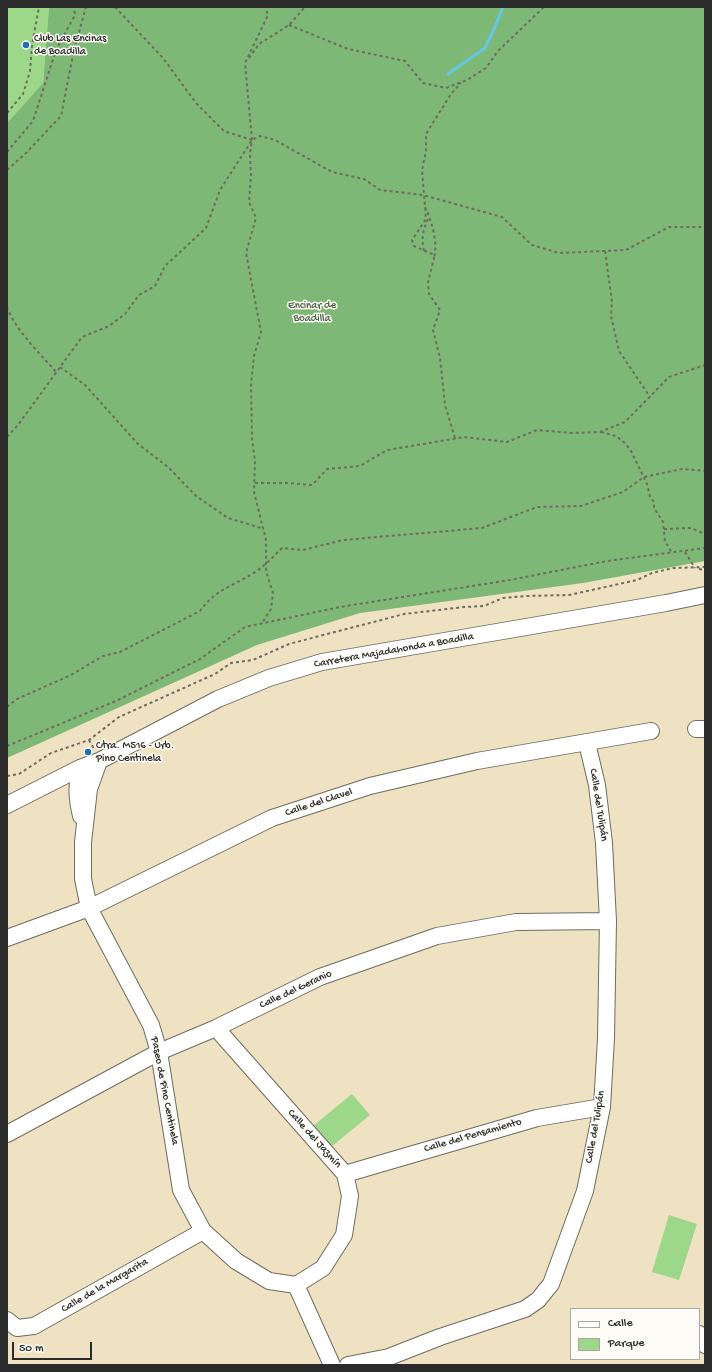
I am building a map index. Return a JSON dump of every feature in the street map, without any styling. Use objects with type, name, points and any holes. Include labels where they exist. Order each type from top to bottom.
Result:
[{"type":"street","name":"Carretera Majadahonda a Boadilla","points":[[7,805],[80,768],[96,755],[218,699],[269,678],[322,662],[705,595]]},
{"type":"street","name":"Carretera Majadahonda a Boadilla","points":[[666,603],[705,602]]},
{"type":"street","name":"Calle del Clavel","points":[[7,938],[89,908],[272,818],[370,786],[477,761],[651,732]]},
{"type":"street","name":"Calle del Tulipán","points":[[348,1365],[389,1356],[440,1337],[525,1309],[538,1300],[551,1284],[585,1191],[602,1107],[606,1038],[608,921],[604,843],[598,792],[587,743]]},
{"type":"street","points":[[84,827],[89,789],[96,755]]},
{"type":"street","points":[[80,768],[76,786],[77,801],[84,827]]},
{"type":"street","points":[[35,791],[60,790],[71,793],[77,801]]},
{"type":"street","name":"Paseo de Pino Centinela","points":[[84,827],[83,879],[89,908],[151,1025],[159,1052],[181,1190],[203,1230],[236,1261],[269,1281],[296,1285]]},
{"type":"street","name":"Calle del Geranio","points":[[7,1134],[159,1052],[216,1028],[320,977],[437,936],[516,922],[608,921]]},
{"type":"street","name":"Calle del Jazmín","points":[[216,1028],[345,1174],[350,1196],[344,1235],[323,1268],[296,1285]]},
{"type":"street","name":"Calle del Pensamiento","points":[[345,1174],[538,1118],[602,1107]]},
{"type":"street","name":"Calle de la Margarita","points":[[7,1320],[17,1328],[34,1326],[203,1230]]},
{"type":"street","points":[[296,1285],[332,1365]]},
{"type":"street","points":[[700,1336],[705,1345]]},
{"type":"path","points":[[7,113],[23,94],[30,71],[32,45],[40,7]]},
{"type":"path","points":[[7,152],[33,121],[56,50],[75,15],[74,7]]},
{"type":"path","points":[[7,170],[26,153],[61,116],[74,50],[86,7]]},
{"type":"path","points":[[115,7],[163,58],[196,103],[224,131],[252,140]]},
{"type":"path","points":[[262,624],[271,609],[273,593],[266,570],[266,540],[264,529],[254,492],[255,462],[252,438],[251,385],[254,356],[262,332],[246,253],[256,218],[249,202],[251,175],[250,154],[252,140],[245,63],[268,15],[265,7]]},
{"type":"path","points":[[245,63],[259,44],[289,25],[305,7]]},
{"type":"path","points":[[289,25],[348,49],[405,61],[423,83],[446,88],[461,83],[486,68],[498,51],[544,7]]},
{"type":"path","points":[[434,258],[432,254],[414,246],[412,240],[426,219],[422,170],[426,151],[426,134],[451,94],[461,83]]},
{"type":"path","points":[[7,437],[18,425],[82,337],[109,326],[125,314],[139,295],[155,286],[165,266],[206,228],[220,190],[252,140],[260,136],[275,140],[332,172],[364,178],[380,190],[423,195],[502,217],[532,246],[559,253],[626,250],[670,227],[705,226]]},
{"type":"path","points":[[424,206],[430,216],[435,243],[434,258],[428,282],[429,294],[440,310],[433,330],[440,358],[445,405],[455,438]]},
{"type":"path","points":[[424,251],[421,240],[430,216]]},
{"type":"path","points":[[605,251],[612,302],[611,316],[619,351],[650,397]]},
{"type":"path","points":[[7,307],[9,314],[27,338],[56,372]]},
{"type":"path","points":[[600,432],[625,422],[669,377],[705,365]]},
{"type":"path","points":[[60,367],[85,385],[138,444],[168,467],[196,496],[228,518],[264,529]]},
{"type":"path","points":[[255,483],[312,485],[327,469],[360,466],[387,450],[455,438],[464,437],[507,442],[537,430],[600,432],[616,436],[625,443],[644,477],[650,497],[654,502],[654,508],[664,522],[665,542],[672,553]]},
{"type":"path","points":[[7,707],[17,699],[71,675],[103,656],[120,652],[200,611],[209,599],[224,588],[251,575],[266,564],[282,548],[303,550],[344,540],[482,528],[537,507],[581,506],[623,492],[644,477],[682,469],[705,471]]},
{"type":"path","points":[[664,529],[691,528],[705,534]]},
{"type":"path","points":[[7,746],[116,701],[200,659],[245,627],[340,607],[510,580],[607,561],[685,552],[705,548]]},
{"type":"path","points":[[685,552],[695,568],[705,568]]},
{"type":"path","points":[[89,740],[96,755]]},
{"type":"green space","name":"Club Las Encinas de Boadilla","points":[[7,7],[49,7],[43,83],[7,123]]},
{"type":"green space","name":"Encinar de Boadilla","points":[[49,7],[705,7],[705,561],[583,583],[360,613],[257,645],[7,758],[7,123],[43,83]]},
{"type":"green space","points":[[352,1094],[370,1115],[331,1147],[313,1126]]},
{"type":"green space","points":[[669,1215],[697,1224],[679,1280],[652,1272]]},
{"type":"waterway","points":[[448,74],[485,48],[503,7]]},
{"type":"place","name":"Club Las Encinas de Boadilla","points":[[26,45]]},
{"type":"place","name":"Ctra. M516 - Urb. Pino Centinela","points":[[88,752]]}]
